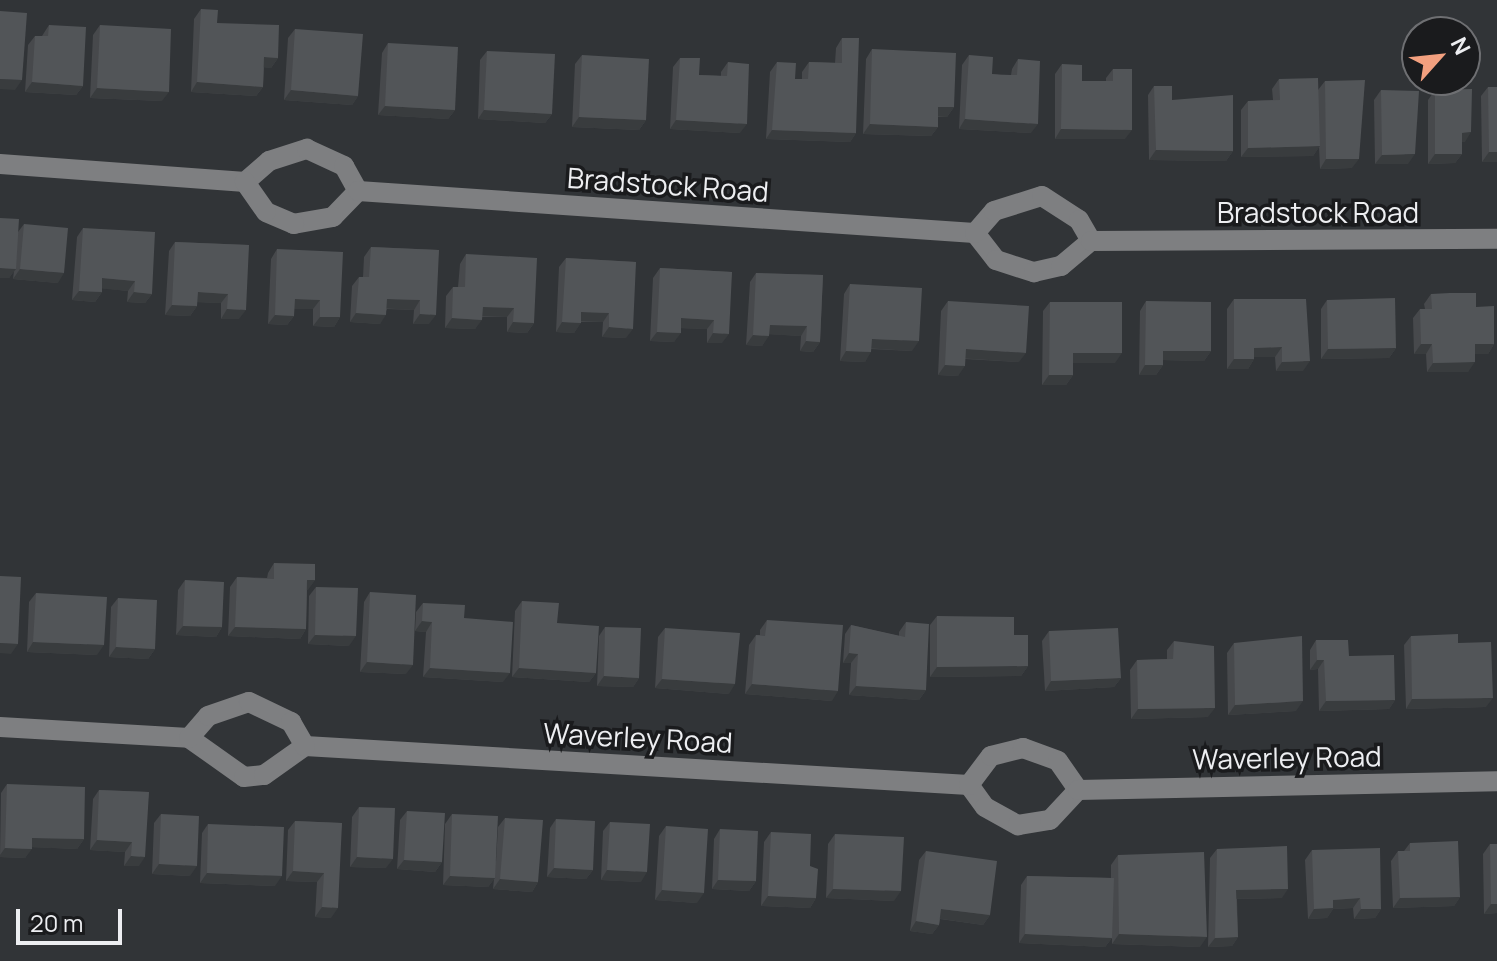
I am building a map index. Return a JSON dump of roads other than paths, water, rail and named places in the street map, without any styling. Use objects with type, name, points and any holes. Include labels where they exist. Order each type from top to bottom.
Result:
[{"type":"street","points":[[0,164],[245,182],[269,161],[307,149],[344,166],[358,191],[333,217],[294,224],[266,212],[245,182]]},
{"type":"street","name":"Bradstock Road","points":[[358,191],[975,233]]},
{"type":"street","points":[[1042,196],[1079,220],[1091,241],[1061,266],[1034,272],[996,260],[975,233],[994,211],[1042,196]]},
{"type":"street","name":"Bradstock Road","points":[[1091,241],[1497,239]]},
{"type":"street","points":[[0,727],[189,738],[244,777],[264,775],[305,746],[291,722],[249,702],[208,716],[189,738]]},
{"type":"street","name":"Waverley Road","points":[[305,746],[969,785]]},
{"type":"street","points":[[1023,748],[1058,761],[1078,790],[1050,820],[1018,825],[985,807],[969,785],[991,756],[1023,748]]},
{"type":"street","name":"Waverley Road","points":[[1078,790],[1497,781]]}]
